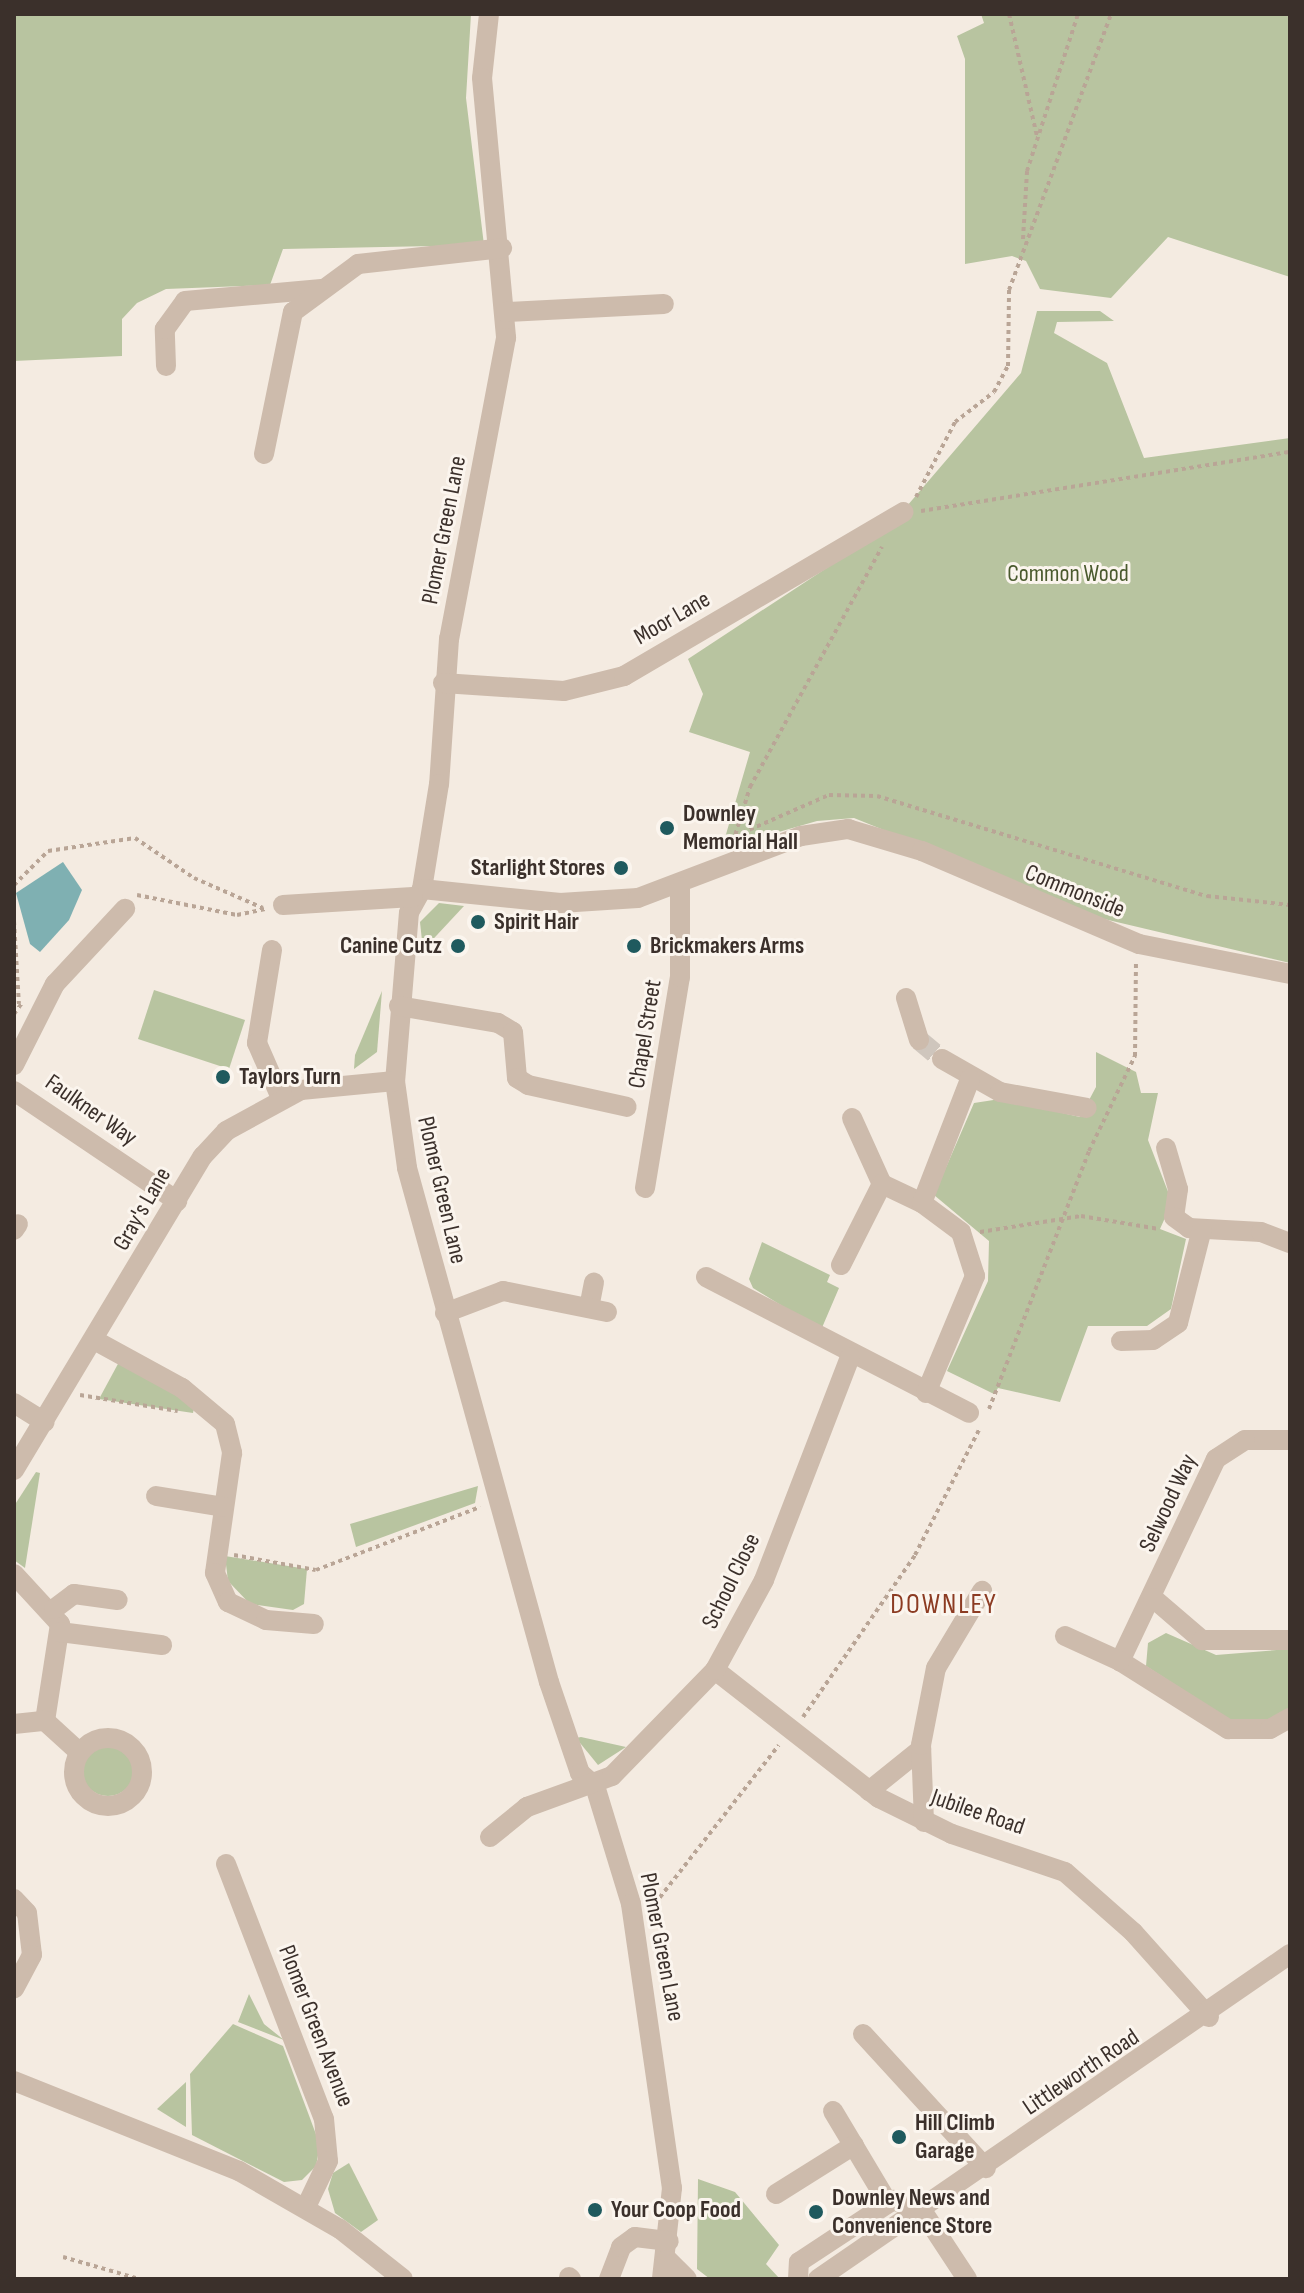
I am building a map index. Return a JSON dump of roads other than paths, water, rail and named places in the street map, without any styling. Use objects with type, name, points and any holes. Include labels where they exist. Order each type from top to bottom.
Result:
[{"type":"street","name":"Plomer Green Lane","points":[[489,14],[482,78],[502,248],[506,312],[443,683],[439,784],[399,1006],[395,1081],[407,1168],[445,1313],[570,1748],[595,1786],[634,1915],[672,2188],[666,2260]]},
{"type":"street","points":[[264,454],[285,331],[293,312],[358,264],[502,248]]},
{"type":"street","points":[[166,366],[165,329],[185,301],[321,289]]},
{"type":"street","points":[[506,312],[664,304]]},
{"type":"street","name":"Moor Lane","points":[[443,683],[564,691],[624,676],[903,512]]},
{"type":"street","name":"Commonside","points":[[680,887],[729,860],[848,829],[922,851],[1133,943],[1290,974]]},
{"type":"street","points":[[274,907],[418,893],[560,903],[680,887]]},
{"type":"street","name":"Chapel Street","points":[[645,1188],[680,977],[680,887]]},
{"type":"street","points":[[14,1065],[18,1036],[80,949],[125,909]]},
{"type":"street","points":[[272,950],[257,1043],[281,1098]]},
{"type":"street","points":[[906,998],[919,1040]]},
{"type":"street","points":[[399,1006],[498,1023],[513,1032],[517,1078],[528,1085],[627,1107]]},
{"type":"street","points":[[944,1060],[970,1079],[1087,1108]]},
{"type":"street","points":[[922,1203],[970,1079]]},
{"type":"street","name":"Gray's Lane","points":[[14,1470],[96,1341],[177,1201],[226,1131],[281,1098],[341,1082],[395,1081]]},
{"type":"street","name":"Faulkner Way","points":[[14,1091],[177,1201]]},
{"type":"street","points":[[852,1118],[882,1184],[922,1203],[961,1232],[975,1276],[926,1393]]},
{"type":"street","points":[[1121,1341],[1153,1340],[1178,1323],[1188,1224],[1166,1148]]},
{"type":"street","points":[[841,1265],[882,1184]]},
{"type":"street","points":[[1188,1224],[1261,1232],[1290,1243]]},
{"type":"street","points":[[706,1277],[850,1357],[969,1413]]},
{"type":"street","points":[[445,1313],[503,1291],[598,1310],[594,1282]]},
{"type":"street","points":[[96,1341],[220,1418],[233,1441],[216,1552],[220,1588],[236,1608],[266,1620],[314,1624]]},
{"type":"street","name":"School Close","points":[[595,1786],[650,1741],[715,1670],[764,1580],[850,1357]]},
{"type":"street","points":[[14,1403],[45,1422]]},
{"type":"street","name":"Selwood Way","points":[[1120,1661],[1153,1598],[1216,1459],[1245,1440],[1290,1440]]},
{"type":"street","points":[[156,1496],[223,1507]]},
{"type":"street","points":[[14,1574],[54,1609],[60,1632],[45,1721]]},
{"type":"street","points":[[924,1822],[921,1749],[936,1668],[982,1591]]},
{"type":"street","points":[[54,1609],[74,1594],[118,1600]]},
{"type":"street","points":[[1153,1598],[1202,1640],[1290,1640]]},
{"type":"street","points":[[60,1632],[162,1645]]},
{"type":"street","points":[[1065,1636],[1120,1661],[1228,1729],[1270,1729],[1290,1718]]},
{"type":"street","name":"Jubilee Road","points":[[715,1670],[869,1791],[924,1822],[1065,1872],[1133,1932],[1209,2017]]},
{"type":"street","points":[[14,1724],[45,1721],[80,1753]]},
{"type":"street","points":[[869,1791],[921,1749]]},
{"type":"street","points":[[490,1837],[527,1807],[595,1786]]},
{"type":"street","name":"Plomer Green Avenue","points":[[226,1864],[324,2119],[328,2161],[306,2207]]},
{"type":"street","points":[[14,1899],[27,1913],[32,1955],[26,1978],[14,1989]]},
{"type":"street","name":"Littleworth Road","points":[[818,2279],[923,2212],[1209,2017],[1290,1954]]},
{"type":"street","points":[[863,2034],[986,2168]]},
{"type":"street","points":[[14,2081],[172,2139],[306,2207],[403,2279]]},
{"type":"street","points":[[833,2111],[888,2203],[923,2212],[967,2279]]},
{"type":"street","points":[[776,2194],[854,2145]]},
{"type":"street","points":[[798,2279],[799,2262],[888,2203]]},
{"type":"street","points":[[609,2279],[621,2247],[635,2237],[687,2279]]},
{"type":"water","points":[[63,862],[82,890],[69,920],[40,952],[30,944],[16,893]]},
{"type":"tunnel","points":[[919,1040],[942,1059]]},
{"type":"place","name":"Downley Memorial Hall","points":[[667,828]]},
{"type":"place","name":"Starlight Stores","points":[[621,868]]},
{"type":"place","name":"Spirit Hair","points":[[478,922]]},
{"type":"place","name":"Canine Cutz","points":[[458,946]]},
{"type":"place","name":"Brickmakers Arms","points":[[634,946]]},
{"type":"place","name":"Taylors Turn","points":[[223,1077]]},
{"type":"place","name":"Hill Climb Garage","points":[[899,2137]]},
{"type":"place","name":"Your Coop Food","points":[[595,2210]]},
{"type":"place","name":"Downley News and Convenience Store","points":[[816,2212]]},
{"type":"district","name":"DOWNLEY","points":[[944,1605]]},
{"type":"park label","name":"Common Wood","points":[[1068,574]]}]
